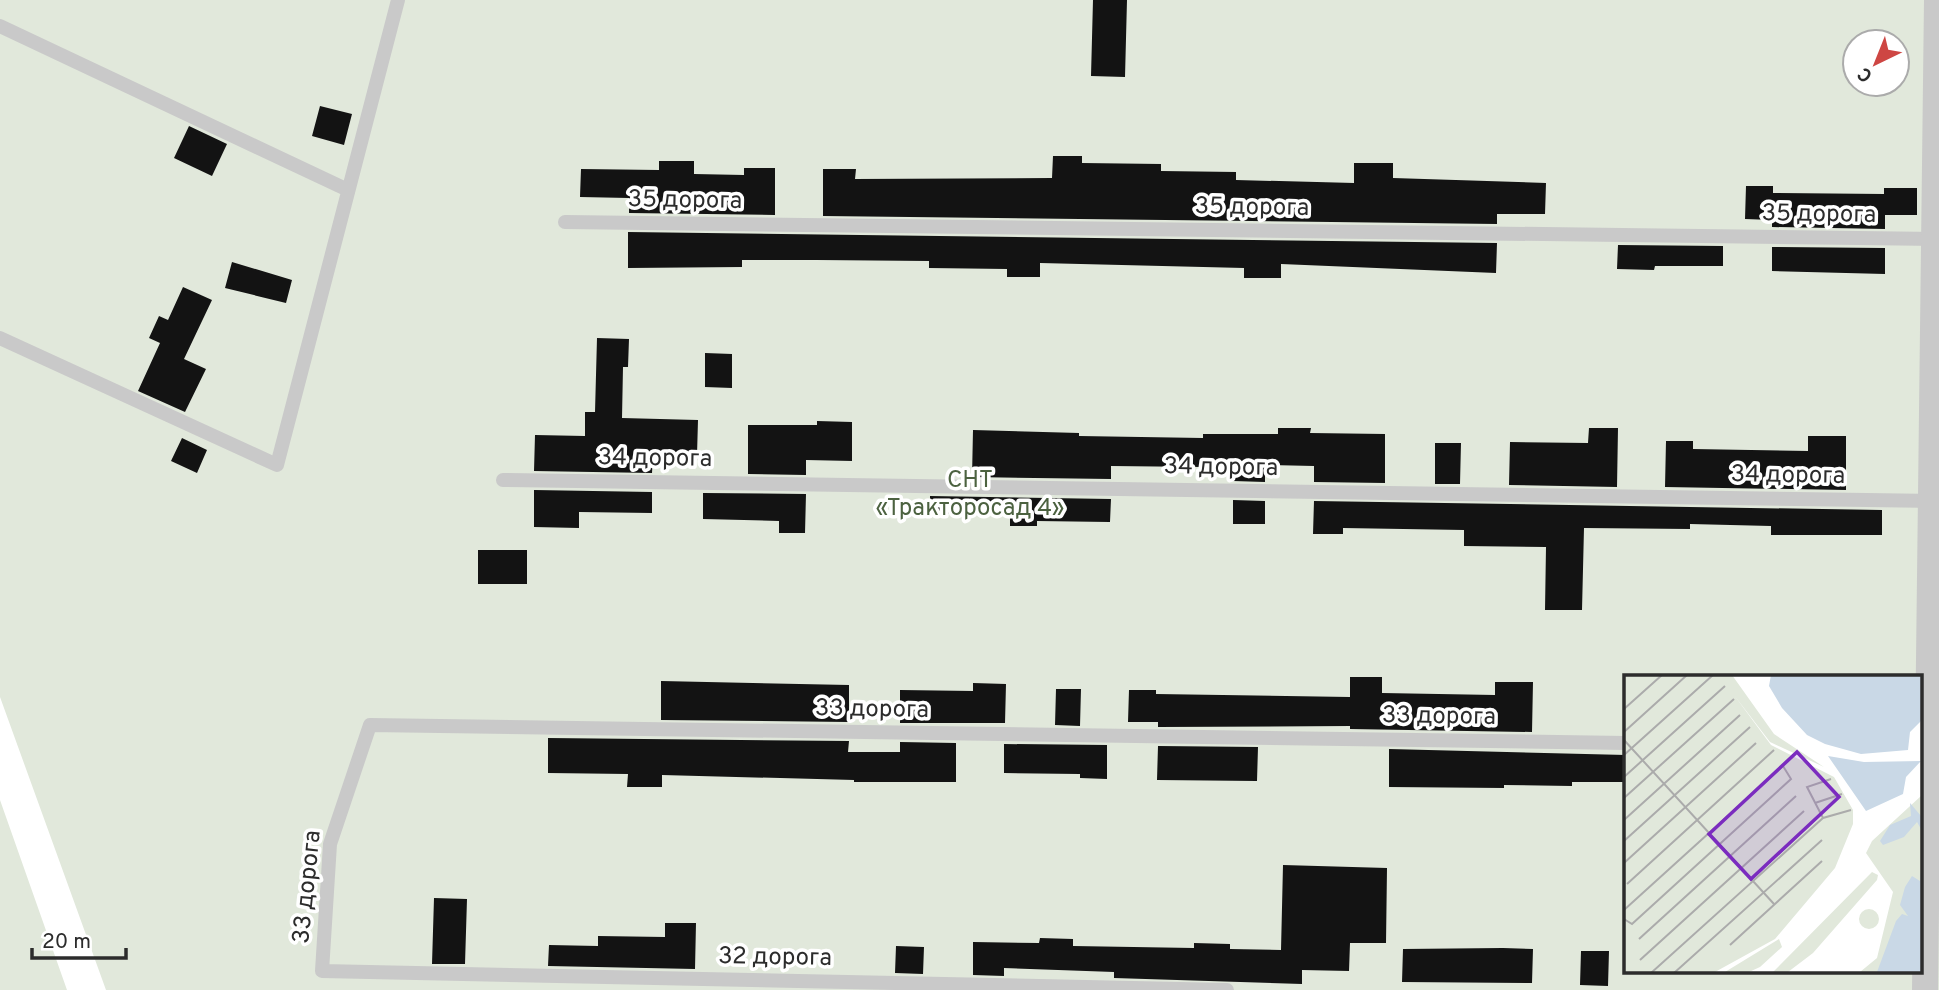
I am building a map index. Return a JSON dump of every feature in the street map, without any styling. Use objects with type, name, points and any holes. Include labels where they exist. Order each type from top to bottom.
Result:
[{"type":"street","points":[[1925,990],[1935,501],[1937,0]]},
{"type":"lane","points":[[0,338],[277,465],[398,0]]},
{"type":"lane","points":[[0,26],[348,190]]},
{"type":"lane","name":"35 дорога","points":[[565,222],[1936,239]]},
{"type":"lane","name":"34 дорога","points":[[503,480],[1935,501]]},
{"type":"lane","name":"33 дорога","points":[[322,971],[330,844],[370,725],[1624,743]]},
{"type":"lane","name":"32 дорога","points":[[322,971],[1227,990]]},
{"type":"green space","name":"СНТ «Тракторосад 4»","points":[[0,0],[1939,0],[1939,990],[106,990],[0,697]]},
{"type":"green space","points":[[0,800],[67,990],[0,990]]},
{"type":"building","points":[[1093,0],[1127,0],[1125,77],[1091,76]]},
{"type":"building","points":[[320,106],[352,114],[344,145],[312,136]]},
{"type":"building","points":[[189,126],[227,144],[212,176],[174,158]]},
{"type":"building","points":[[1053,156],[1082,156],[1082,163],[1161,164],[1161,171],[1236,172],[1236,180],[1354,183],[1354,163],[1393,163],[1393,178],[1546,183],[1545,214],[1497,214],[1497,224],[823,216],[823,169],[856,169],[855,179],[1052,178]]},
{"type":"building","points":[[659,161],[694,161],[694,174],[744,175],[744,168],[775,168],[775,215],[629,213],[629,198],[580,197],[581,169],[659,170]]},
{"type":"building","points":[[1746,186],[1773,186],[1773,193],[1884,194],[1884,188],[1917,188],[1917,215],[1885,215],[1885,229],[1772,227],[1772,220],[1745,219]]},
{"type":"building","points":[[628,232],[1497,243],[1496,273],[1281,264],[1281,278],[1244,278],[1244,268],[1040,263],[1040,277],[1007,277],[1007,269],[929,268],[929,261],[742,260],[742,267],[628,268]]},
{"type":"building","points":[[1618,245],[1723,246],[1723,266],[1617,269]]},
{"type":"building","points":[[1772,247],[1885,248],[1885,274],[1772,271]]},
{"type":"building","points":[[232,262],[292,280],[286,303],[225,288]]},
{"type":"building","points":[[183,287],[212,300],[184,359],[206,369],[185,412],[138,391],[160,343],[149,338],[159,316],[168,320]]},
{"type":"building","points":[[597,338],[629,339],[628,367],[623,367],[622,418],[698,420],[697,455],[653,454],[652,473],[534,471],[535,435],[585,436],[585,412],[595,412]]},
{"type":"building","points":[[705,353],[732,354],[732,388],[705,387]]},
{"type":"building","points":[[817,421],[852,422],[852,461],[806,460],[806,475],[748,474],[748,425],[817,425]]},
{"type":"building","points":[[1278,428],[1311,428],[1310,433],[1385,434],[1385,483],[1314,482],[1314,466],[1265,465],[1265,482],[1233,481],[1234,469],[1203,467],[1111,466],[1111,479],[972,477],[973,430],[1079,433],[1079,436],[1203,438],[1203,434],[1278,434]]},
{"type":"building","points":[[1589,428],[1618,428],[1617,487],[1509,485],[1510,442],[1588,443]]},
{"type":"building","points":[[1808,436],[1846,436],[1846,490],[1665,487],[1666,441],[1693,441],[1693,449],[1808,451]]},
{"type":"building","points":[[182,438],[207,450],[197,473],[171,461]]},
{"type":"building","points":[[1435,443],[1461,443],[1460,484],[1435,484]]},
{"type":"building","points":[[534,490],[652,492],[652,513],[579,512],[579,528],[534,527]]},
{"type":"building","points":[[703,493],[806,494],[805,533],[779,533],[779,521],[703,519]]},
{"type":"building","points":[[930,496],[1111,499],[1110,522],[1037,521],[1037,526],[1010,526],[1010,515],[930,513]]},
{"type":"building","points":[[1233,500],[1265,501],[1265,524],[1233,524]]},
{"type":"building","points":[[1314,501],[1882,510],[1882,535],[1771,535],[1771,526],[1690,524],[1690,529],[1584,528],[1582,610],[1545,610],[1546,547],[1464,546],[1464,530],[1343,528],[1343,534],[1313,534]]},
{"type":"building","points":[[478,550],[527,550],[527,584],[478,584]]},
{"type":"building","points":[[1350,677],[1382,677],[1382,693],[1495,695],[1495,682],[1533,682],[1532,732],[1350,729],[1350,726],[1158,727],[1158,722],[1128,722],[1129,690],[1156,690],[1156,694],[1350,697]]},
{"type":"building","points":[[661,681],[849,685],[849,722],[661,720]]},
{"type":"building","points":[[973,683],[1006,684],[1005,723],[900,723],[900,690],[973,691]]},
{"type":"building","points":[[1056,689],[1081,689],[1080,726],[1055,725]]},
{"type":"building","points":[[548,738],[849,741],[848,752],[900,752],[900,742],[956,743],[956,782],[854,782],[662,775],[662,787],[627,787],[628,774],[548,773]]},
{"type":"building","points":[[1004,744],[1107,745],[1107,779],[1080,778],[1080,774],[1004,773]]},
{"type":"building","points":[[1158,746],[1258,747],[1257,781],[1157,780]]},
{"type":"building","points":[[1389,749],[1624,755],[1624,782],[1572,782],[1572,786],[1504,785],[1504,788],[1389,787]]},
{"type":"building","points":[[1283,865],[1387,868],[1386,943],[1350,943],[1349,971],[1302,970],[1302,984],[1114,978],[1114,972],[1004,968],[1004,976],[973,975],[973,942],[1039,943],[1040,938],[1073,939],[1073,946],[1194,948],[1194,943],[1230,944],[1230,949],[1281,950]]},
{"type":"building","points":[[434,898],[467,899],[465,964],[432,964]]},
{"type":"building","points":[[665,923],[696,923],[695,969],[548,966],[549,945],[598,946],[598,936],[665,937]]},
{"type":"building","points":[[896,946],[924,947],[923,974],[895,973]]},
{"type":"building","points":[[1403,949],[1533,949],[1532,983],[1402,982]]},
{"type":"building","points":[[1581,951],[1609,951],[1608,986],[1580,985]]}]
